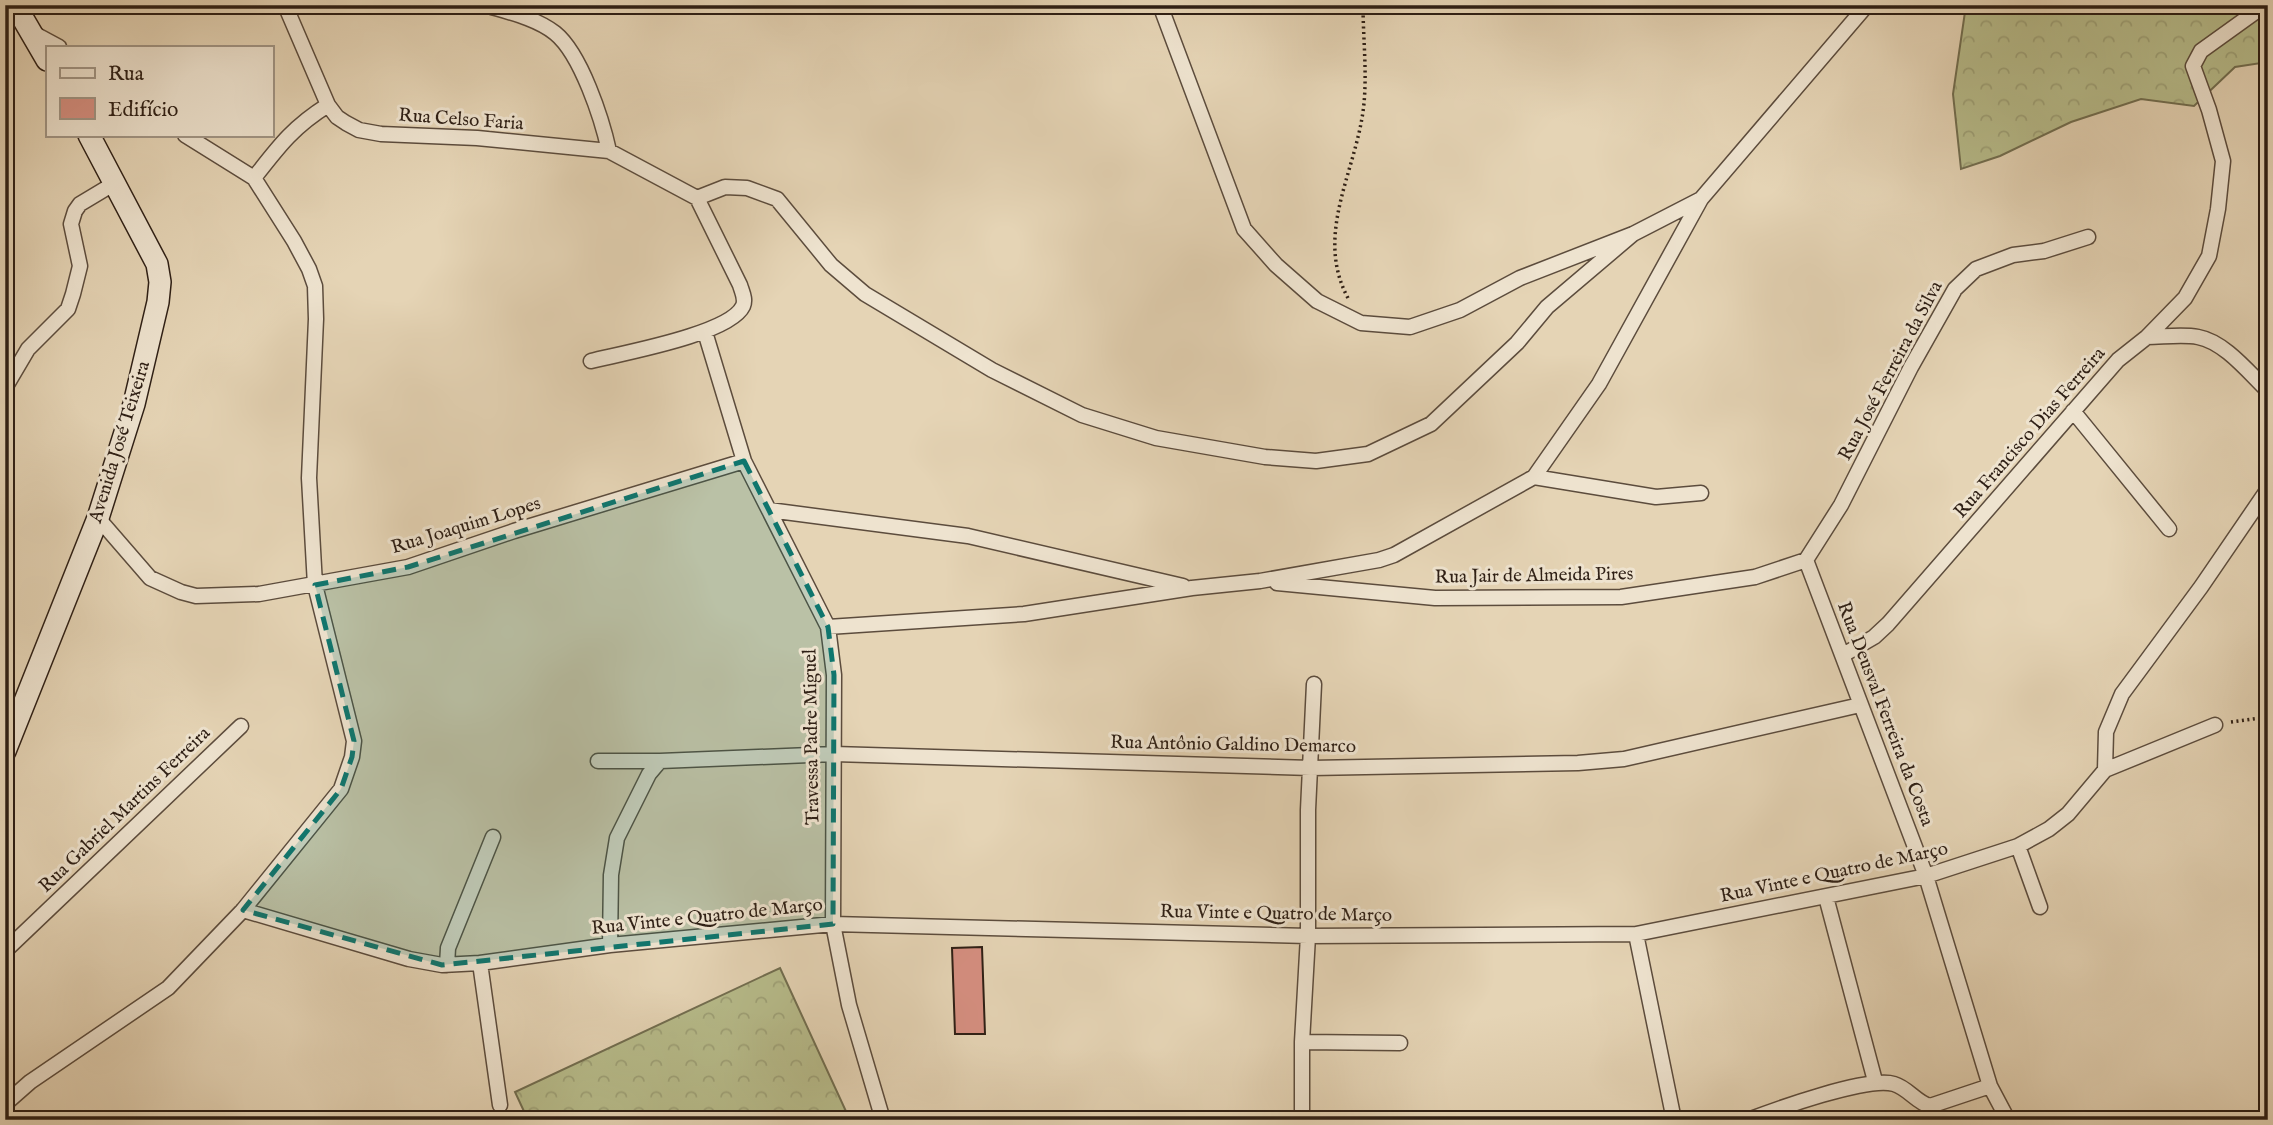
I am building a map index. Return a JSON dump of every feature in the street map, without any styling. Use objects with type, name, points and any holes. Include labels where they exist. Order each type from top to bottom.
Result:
[{"type":"main road","points":[[15,5],[46,58]]},
{"type":"main road","name":"Avenida José Teixeira","points":[[5,751],[12,720],[98,519],[134,404],[158,302],[160,282],[157,264],[90,136]]},
{"type":"street","name":"Rua Celso Faria","points":[[285,5],[328,106],[337,117],[359,130],[609,151],[697,198]]},
{"type":"street","points":[[485,5],[530,19],[555,33],[570,50],[598,107],[609,151]]},
{"type":"street","points":[[1160,5],[1244,229],[1276,264],[1317,301],[1361,323],[1410,327],[1460,310],[1520,278],[1633,234],[1701,199]]},
{"type":"street","points":[[828,628],[1024,614],[1192,588],[1260,581],[1379,560],[1394,555],[1534,477],[1599,384],[1701,199],[1867,5]]},
{"type":"street","name":"Rua Francisco Dias Ferreira","points":[[1843,654],[1874,637],[1888,624],[2118,360],[2147,337],[2185,298],[2209,256],[2223,161],[2193,66],[2196,56],[2208,45],[2265,5]]},
{"type":"street","points":[[32,33],[57,46]]},
{"type":"street","points":[[254,178],[282,142],[305,120],[328,106]]},
{"type":"street","points":[[5,1104],[30,1083],[168,988],[243,910],[341,789],[352,757],[354,741],[315,585],[309,478],[315,286],[294,241],[254,178],[187,136]]},
{"type":"street","points":[[5,388],[28,349],[59,318],[71,301],[80,266],[71,224],[75,211],[80,204],[116,183]]},
{"type":"street","points":[[591,361],[705,332],[735,315],[745,299],[697,198],[725,187],[747,188],[776,199],[831,265],[865,294],[992,370],[1082,415],[1156,438],[1265,457],[1316,461],[1367,454],[1431,424],[1517,343],[1547,307],[1633,234]]},
{"type":"street","name":"Rua José Ferreira da Silva","points":[[1806,561],[1842,505],[1910,367],[1955,289],[1976,269],[2013,255],[2044,251],[2088,237]]},
{"type":"street","name":"Travessa Padre Miguel","points":[[705,332],[744,461],[828,628],[834,675],[833,924],[849,1005],[883,1120]]},
{"type":"street","points":[[2147,337],[2198,337],[2213,342],[2268,391]]},
{"type":"street","points":[[2073,411],[2169,529]]},
{"type":"street","name":"Rua Joaquim Lopes","points":[[98,519],[150,578],[196,596],[259,594],[408,567],[514,531],[744,461]]},
{"type":"street","points":[[1534,477],[1656,496],[1701,493]]},
{"type":"street","points":[[2105,770],[2106,732],[2122,694],[2201,587],[2268,489]]},
{"type":"street","points":[[769,510],[968,536],[1192,588]]},
{"type":"street","name":"Rua Jair de Almeida Pires","points":[[1260,581],[1435,598],[1621,597],[1755,577],[1806,561]]},
{"type":"street","name":"Rua Deusval Ferreira da Costa","points":[[1806,561],[1926,876],[1990,1086],[2008,1120]]},
{"type":"street","points":[[1302,1120],[1302,1042],[1308,936],[1308,810],[1314,684]]},
{"type":"street","name":"Rua Antônio Galdino Demarco","points":[[598,761],[834,754],[1311,768],[1608,761],[1860,705]]},
{"type":"street","name":"Rua Vinte e Quatro de Março","points":[[243,910],[410,959],[445,965],[480,963],[610,945],[833,924],[1308,936],[1636,934],[1926,876],[2018,846],[2049,829],[2068,814],[2105,770],[2215,725]]},
{"type":"street","name":"Rua Gabriel Martins Ferreira","points":[[5,951],[242,726]]},
{"type":"street","points":[[610,945],[611,875],[617,838],[649,774],[660,761]]},
{"type":"street","points":[[445,965],[449,948],[493,837]]},
{"type":"street","points":[[2018,846],[2040,907]]},
{"type":"street","points":[[1826,897],[1875,1081]]},
{"type":"street","points":[[1636,934],[1674,1120]]},
{"type":"street","points":[[480,963],[500,1105]]},
{"type":"street","points":[[1302,1042],[1400,1043]]},
{"type":"street","points":[[1748,1120],[1789,1104],[1875,1081],[1895,1084],[1930,1106],[1990,1086]]},
{"type":"path","points":[[1361,323],[1341,286],[1333,250],[1337,213],[1351,169],[1364,103],[1363,5]]},
{"type":"path","points":[[2215,725],[2268,717]]},
{"type":"highlighted area","points":[[744,461],[828,627],[834,675],[833,924],[442,965],[243,910],[341,789],[352,757],[354,741],[315,585],[408,567]]},
{"type":"green space","points":[[1966,5],[2268,5],[2268,62],[2235,67],[2194,106],[2141,99],[2071,122],[2000,156],[1961,169],[1953,94]]},
{"type":"green space","points":[[780,968],[850,1120],[528,1120],[515,1092]]},
{"type":"building","points":[[982,947],[985,1034],[955,1034],[952,948]]}]
